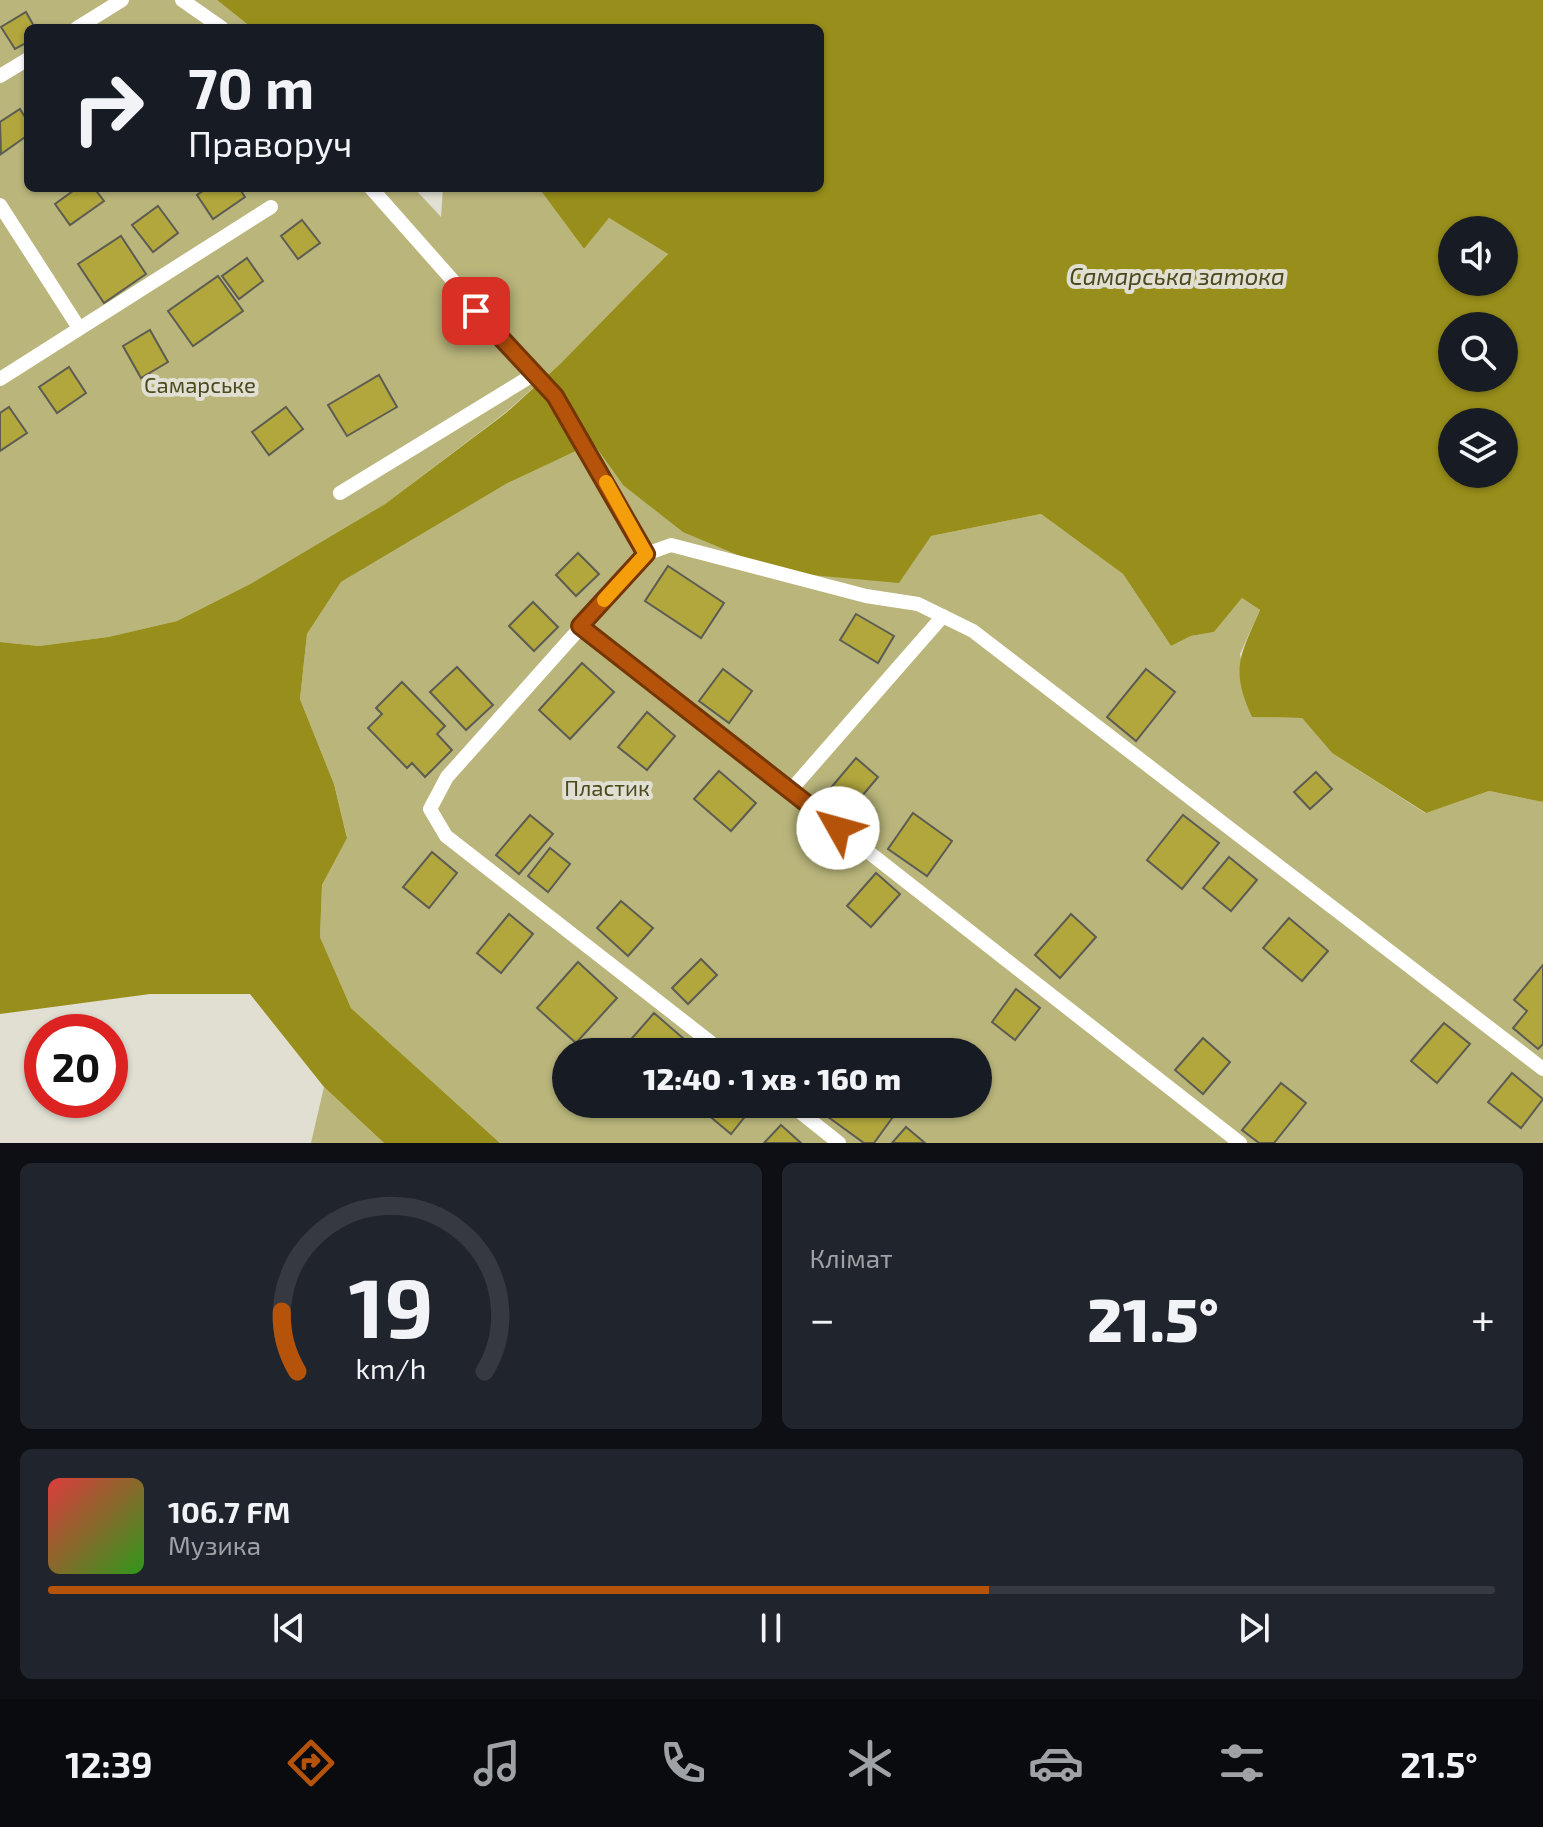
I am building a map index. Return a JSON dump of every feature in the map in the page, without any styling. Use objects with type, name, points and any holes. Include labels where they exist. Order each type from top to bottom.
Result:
[{"type":"lane","points":[[83,24],[122,0]]},
{"type":"lane","points":[[182,0],[216,24]]},
{"type":"lane","points":[[0,76],[24,61]]},
{"type":"lane","points":[[374,192],[476,311],[555,396],[646,554]]},
{"type":"lane","points":[[0,205],[79,328]]},
{"type":"lane","points":[[0,379],[271,207]]},
{"type":"lane","points":[[340,493],[536,373]]},
{"type":"lane","points":[[705,1038],[446,836],[430,809],[447,777],[580,626],[646,554],[671,545],[866,596],[918,604],[973,631],[1543,1069]]},
{"type":"lane","points":[[790,791],[943,616]]},
{"type":"lane","points":[[580,626],[1240,1143]]},
{"type":"lane","points":[[808,1118],[839,1143]]},
{"type":"green space","name":"Самарське","points":[[0,0],[217,0],[247,24],[24,24],[24,192],[418,192],[441,217],[443,192],[542,192],[584,249],[609,218],[668,254],[561,363],[505,413],[385,504],[252,583],[177,621],[108,637],[39,646],[0,642]]},
{"type":"green space","name":"Пластик","points":[[593,443],[623,485],[931,536],[1041,514],[1123,574],[1171,646],[1191,636],[1214,632],[1242,598],[1260,610],[1240,654],[1252,717],[1302,718],[1332,753],[1425,813],[1489,791],[1543,802],[1543,1143],[500,1143],[351,1008],[320,937],[322,885],[347,837],[334,784],[300,699],[307,634],[341,582],[506,484]]},
{"type":"green space","points":[[324,1087],[384,1143],[311,1143]]},
{"type":"water","name":"Самарська затока","points":[[217,0],[1543,0],[1543,802],[1489,791],[1426,813],[1332,753],[1302,718],[1252,717],[1241,686],[1240,663],[1260,610],[1242,598],[1214,632],[1191,636],[1171,646],[1123,574],[1041,514],[931,536],[899,583],[778,572],[683,532],[623,485],[593,443],[506,484],[341,582],[307,634],[300,699],[334,784],[347,838],[322,885],[320,937],[351,1008],[500,1143],[384,1143],[324,1087],[250,994],[150,994],[0,1014],[0,642],[39,646],[108,637],[177,621],[252,583],[385,504],[506,413],[561,363],[668,254],[609,218],[584,249],[542,192],[824,192],[824,24],[247,24]]},
{"type":"building","points":[[26,12],[33,24],[24,24],[24,44],[15,49],[1,27]]},
{"type":"building","points":[[20,109],[24,116],[24,138],[1,154],[0,122]]},
{"type":"building","points":[[72,192],[97,192],[104,201],[70,225],[55,204]]},
{"type":"building","points":[[201,192],[242,192],[245,197],[213,219],[197,195]]},
{"type":"building","points":[[158,206],[178,233],[153,252],[132,225]]},
{"type":"building","points":[[302,220],[320,243],[298,259],[281,236]]},
{"type":"building","points":[[121,236],[146,274],[104,303],[78,264]]},
{"type":"building","points":[[247,258],[263,281],[239,299],[222,276]]},
{"type":"building","points":[[218,276],[243,311],[193,346],[168,311]]},
{"type":"building","points":[[150,330],[168,362],[141,378],[123,346]]},
{"type":"building","points":[[69,367],[86,393],[57,413],[39,387]]},
{"type":"building","points":[[379,375],[397,407],[347,436],[328,405]]},
{"type":"building","points":[[9,407],[27,433],[0,451],[0,413]]},
{"type":"building","points":[[286,407],[303,429],[269,455],[252,432]]},
{"type":"building","points":[[578,553],[599,574],[576,596],[556,575]]},
{"type":"building","points":[[668,566],[724,603],[701,638],[645,601]]},
{"type":"building","points":[[533,602],[558,627],[534,651],[509,626]]},
{"type":"building","points":[[856,614],[894,636],[878,663],[840,640]]},
{"type":"building","points":[[582,663],[614,692],[570,739],[539,710]]},
{"type":"building","points":[[457,667],[493,705],[466,730],[430,692]]},
{"type":"building","points":[[723,669],[752,691],[729,723],[699,701]]},
{"type":"building","points":[[1146,669],[1175,692],[1136,741],[1107,717]]},
{"type":"building","points":[[402,682],[445,726],[437,734],[452,750],[425,777],[412,763],[407,768],[368,728],[382,714],[376,708]]},
{"type":"building","points":[[647,712],[675,736],[647,770],[618,747]]},
{"type":"building","points":[[856,758],[878,777],[846,815],[824,796]]},
{"type":"building","points":[[719,771],[756,803],[731,831],[694,799]]},
{"type":"building","points":[[1316,772],[1332,789],[1310,809],[1294,792]]},
{"type":"building","points":[[913,813],[952,841],[927,876],[888,849]]},
{"type":"building","points":[[530,815],[553,834],[519,874],[496,855]]},
{"type":"building","points":[[1183,815],[1219,843],[1182,889],[1147,860]]},
{"type":"building","points":[[550,848],[570,864],[548,892],[528,876]]},
{"type":"building","points":[[432,852],[457,873],[429,908],[403,887]]},
{"type":"building","points":[[1229,857],[1257,880],[1231,911],[1203,888]]},
{"type":"building","points":[[876,873],[900,894],[871,927],[847,906]]},
{"type":"building","points":[[621,901],[653,928],[628,956],[597,928]]},
{"type":"building","points":[[509,914],[533,934],[501,973],[477,953]]},
{"type":"building","points":[[1071,914],[1096,937],[1060,978],[1035,955]]},
{"type":"building","points":[[1289,918],[1328,951],[1302,981],[1263,948]]},
{"type":"building","points":[[701,959],[717,975],[688,1004],[672,988]]},
{"type":"building","points":[[578,962],[617,998],[581,1038],[570,1038],[537,1008]]},
{"type":"building","points":[[1543,965],[1543,1044],[1538,1049],[1513,1028],[1527,1011],[1514,1000]]},
{"type":"building","points":[[1016,989],[1040,1008],[1015,1040],[992,1022]]},
{"type":"building","points":[[654,1013],[683,1038],[632,1038]]},
{"type":"building","points":[[1444,1023],[1470,1044],[1437,1083],[1411,1061]]},
{"type":"building","points":[[1203,1038],[1230,1062],[1203,1094],[1175,1070]]},
{"type":"building","points":[[1512,1073],[1543,1099],[1521,1128],[1488,1102]]},
{"type":"building","points":[[1281,1083],[1306,1103],[1274,1143],[1259,1143],[1242,1130]]},
{"type":"building","points":[[712,1118],[744,1118],[731,1134]]},
{"type":"building","points":[[830,1118],[892,1118],[874,1143],[864,1143]]},
{"type":"building","points":[[781,1125],[801,1143],[764,1143]]},
{"type":"building","points":[[906,1127],[925,1143],[892,1143]]},
{"type":"slow traffic","points":[[604,600],[646,554],[606,482]]},
{"type":"route","points":[[476,311],[555,396],[646,554],[580,626],[838,828]]}]
